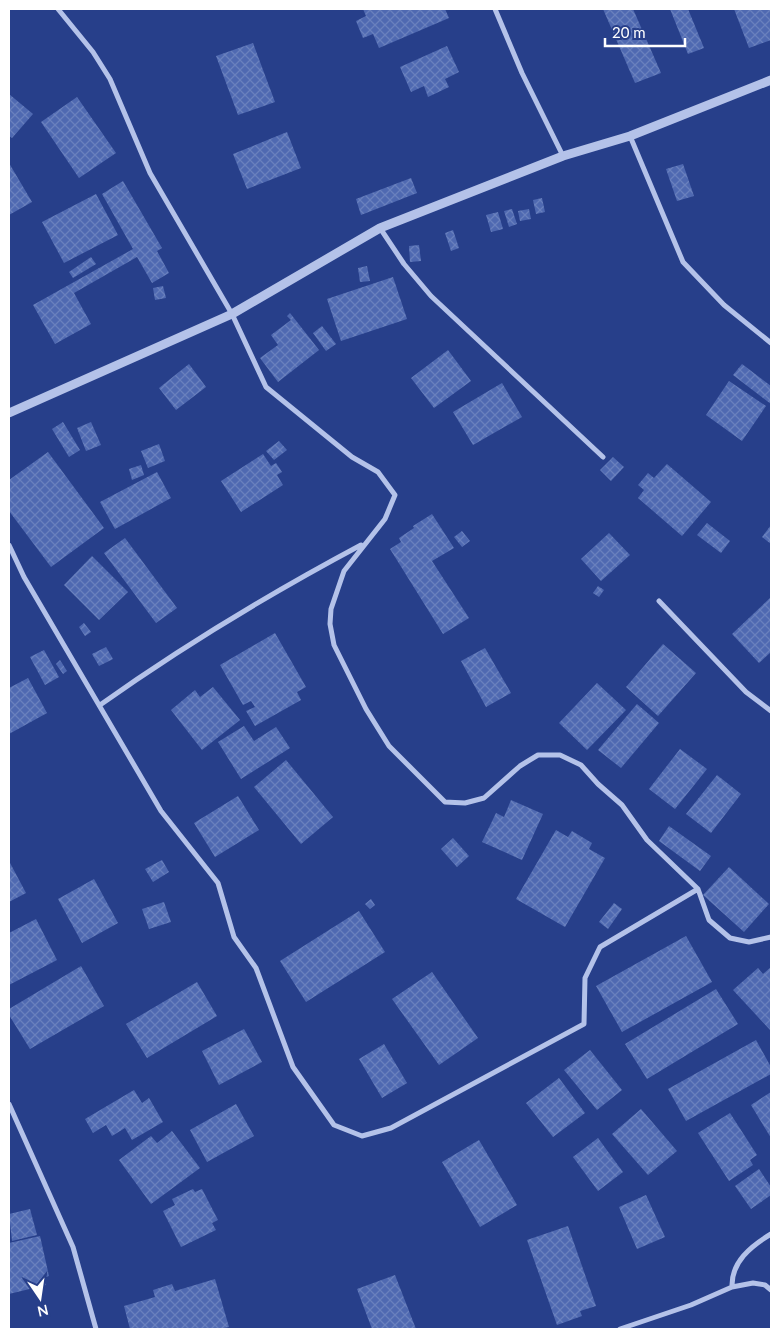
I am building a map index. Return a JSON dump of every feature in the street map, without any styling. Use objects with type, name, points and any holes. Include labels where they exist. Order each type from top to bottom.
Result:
[{"type":"street","points":[[58,9],[93,52],[110,79],[150,173],[232,314],[266,387],[352,457],[378,472],[395,495],[385,519],[364,543],[344,572],[331,609],[334,644],[366,709],[389,746],[411,771],[445,802],[465,804],[484,798],[520,766],[538,754],[560,756],[581,765],[598,784],[622,805],[647,840],[698,889],[709,920],[730,938],[749,942],[771,938]]},
{"type":"street","points":[[495,9],[522,73],[563,156]]},
{"type":"street","points":[[9,413],[232,314],[380,228],[563,156],[630,136],[771,80]]},
{"type":"street","points":[[630,136],[683,262],[724,305],[771,343]]},
{"type":"street","points":[[380,228],[404,264],[431,296],[603,458]]},
{"type":"street","points":[[100,705],[167,658],[211,633],[285,586],[364,543]]},
{"type":"street","points":[[9,545],[24,577],[161,810],[218,883],[234,937],[256,968],[293,1067],[334,1125],[362,1136],[391,1128],[584,1024],[585,978],[600,947],[698,889]]},
{"type":"street","points":[[659,601],[746,692],[771,711]]},
{"type":"street","points":[[9,1104],[73,1247],[96,1329]]},
{"type":"street","points":[[732,1287],[732,1273],[742,1259],[752,1246],[771,1234]]},
{"type":"street","points":[[620,1329],[691,1305],[732,1287],[753,1282],[765,1285],[771,1290]]},
{"type":"building","points":[[363,9],[445,9],[449,18],[379,48],[373,34],[363,38],[356,21],[366,16]]},
{"type":"building","points":[[603,9],[633,9],[661,73],[635,83]]},
{"type":"building","points":[[670,9],[688,9],[704,48],[688,54]]},
{"type":"building","points":[[734,9],[771,9],[771,40],[749,48]]},
{"type":"building","points":[[253,43],[275,102],[238,115],[216,56]]},
{"type":"building","points":[[447,46],[459,72],[445,79],[449,87],[428,97],[424,86],[411,92],[400,67]]},
{"type":"building","points":[[9,94],[33,114],[12,138],[9,136]]},
{"type":"building","points":[[77,97],[116,153],[79,178],[41,122]]},
{"type":"building","points":[[287,132],[301,168],[247,189],[233,154]]},
{"type":"building","points":[[9,163],[32,202],[9,215]]},
{"type":"building","points":[[683,164],[694,196],[677,201],[666,169]]},
{"type":"building","points":[[411,178],[417,193],[361,215],[356,199]]},
{"type":"building","points":[[123,181],[162,248],[157,251],[169,273],[152,283],[137,257],[74,293],[91,324],[55,344],[33,305],[133,249],[102,194]]},
{"type":"building","points":[[96,194],[118,235],[64,263],[42,222]]},
{"type":"building","points":[[542,198],[545,212],[536,214],[533,200]]},
{"type":"building","points":[[512,209],[517,224],[509,227],[504,211]]},
{"type":"building","points":[[529,209],[531,219],[520,221],[518,211]]},
{"type":"building","points":[[498,212],[503,229],[491,232],[486,215]]},
{"type":"building","points":[[453,230],[459,248],[451,251],[445,233]]},
{"type":"building","points":[[419,245],[421,261],[410,262],[409,246]]},
{"type":"building","points":[[91,257],[96,264],[73,278],[69,272]]},
{"type":"building","points":[[367,266],[370,281],[360,282],[358,268]]},
{"type":"building","points":[[393,277],[407,319],[341,341],[327,299]]},
{"type":"building","points":[[163,286],[166,298],[155,300],[153,288]]},
{"type":"building","points":[[290,313],[319,350],[278,382],[260,358],[278,345],[271,335],[291,320],[287,316]]},
{"type":"building","points":[[322,326],[336,344],[326,351],[313,333]]},
{"type":"building","points":[[448,350],[471,381],[434,408],[411,378]]},
{"type":"building","points":[[189,364],[206,387],[176,410],[159,388]]},
{"type":"building","points":[[742,364],[771,386],[771,404],[733,375]]},
{"type":"building","points":[[729,381],[766,406],[742,441],[706,415]]},
{"type":"building","points":[[502,383],[522,417],[473,445],[453,412]]},
{"type":"building","points":[[63,422],[80,450],[69,457],[52,429]]},
{"type":"building","points":[[91,422],[101,445],[86,451],[77,428]]},
{"type":"building","points":[[279,441],[287,450],[274,460],[266,451]]},
{"type":"building","points":[[159,444],[165,461],[148,468],[141,451]]},
{"type":"building","points":[[48,452],[104,528],[51,567],[9,511],[9,480]]},
{"type":"building","points":[[263,454],[271,466],[276,463],[282,472],[277,475],[283,485],[241,512],[221,481]]},
{"type":"building","points":[[613,457],[624,467],[611,481],[600,470]]},
{"type":"building","points":[[667,464],[711,502],[682,536],[638,498],[644,490],[638,485],[648,473],[654,478]]},
{"type":"building","points":[[141,465],[144,475],[132,480],[129,469]]},
{"type":"building","points":[[157,472],[171,498],[115,529],[100,502]]},
{"type":"building","points":[[432,514],[454,548],[432,561],[469,618],[443,634],[390,549],[401,542],[399,538],[414,528],[413,526]]},
{"type":"building","points":[[707,523],[730,541],[721,553],[697,535]]},
{"type":"building","points":[[771,525],[771,544],[762,537]]},
{"type":"building","points":[[462,531],[470,541],[462,547],[454,537]]},
{"type":"building","points":[[609,533],[630,555],[601,581],[581,559]]},
{"type":"building","points":[[125,538],[177,608],[156,623],[104,553]]},
{"type":"building","points":[[92,556],[128,592],[99,620],[64,585]]},
{"type":"building","points":[[598,586],[604,590],[599,597],[593,593]]},
{"type":"building","points":[[771,597],[771,652],[759,663],[732,634]]},
{"type":"building","points":[[84,623],[91,632],[85,636],[79,627]]},
{"type":"building","points":[[275,633],[306,687],[297,692],[301,700],[255,726],[246,711],[255,707],[251,701],[243,705],[220,665]]},
{"type":"building","points":[[663,644],[696,673],[658,716],[626,687]]},
{"type":"building","points":[[106,647],[113,659],[99,666],[92,654]]},
{"type":"building","points":[[485,648],[511,693],[486,707],[461,661]]},
{"type":"building","points":[[44,650],[59,677],[45,685],[30,657]]},
{"type":"building","points":[[60,660],[67,671],[63,674],[56,664]]},
{"type":"building","points":[[28,678],[47,713],[9,734],[9,688]]},
{"type":"building","points":[[597,683],[626,710],[587,750],[559,723]]},
{"type":"building","points":[[213,687],[240,720],[202,750],[171,710],[195,690],[200,697]]},
{"type":"building","points":[[637,704],[659,723],[621,768],[598,750]]},
{"type":"building","points":[[244,726],[254,741],[276,727],[290,748],[241,779],[218,742]]},
{"type":"building","points":[[680,749],[707,769],[675,809],[649,789]]},
{"type":"building","points":[[286,760],[333,817],[301,844],[254,787]]},
{"type":"building","points":[[717,775],[741,794],[711,833],[686,814]]},
{"type":"building","points":[[238,796],[259,830],[215,857],[194,823]]},
{"type":"building","points":[[511,800],[543,814],[522,860],[482,842],[496,813],[504,817]]},
{"type":"building","points":[[669,826],[711,856],[700,871],[659,841]]},
{"type":"building","points":[[556,830],[568,837],[572,831],[592,843],[589,849],[605,858],[565,927],[516,899]]},
{"type":"building","points":[[453,838],[469,856],[457,867],[441,849]]},
{"type":"building","points":[[162,860],[169,872],[153,882],[145,869]]},
{"type":"building","points":[[9,861],[26,893],[9,902]]},
{"type":"building","points":[[729,867],[769,904],[744,932],[703,895]]},
{"type":"building","points":[[94,879],[118,923],[82,943],[58,899]]},
{"type":"building","points":[[371,899],[375,905],[370,909],[365,904]]},
{"type":"building","points":[[164,902],[171,922],[149,929],[142,909]]},
{"type":"building","points":[[614,903],[622,909],[608,929],[599,922]]},
{"type":"building","points":[[359,911],[385,952],[306,1002],[280,961]]},
{"type":"building","points":[[36,919],[57,960],[9,985],[9,933]]},
{"type":"building","points":[[686,936],[712,982],[622,1032],[596,986]]},
{"type":"building","points":[[81,966],[104,1006],[30,1049],[9,1015],[9,1009]]},
{"type":"building","points":[[771,967],[771,1031],[733,990],[758,968],[763,974]]},
{"type":"building","points":[[432,972],[478,1038],[439,1065],[392,999]]},
{"type":"building","points":[[197,982],[217,1016],[147,1058],[126,1024]]},
{"type":"building","points":[[716,989],[738,1024],[647,1079],[625,1044]]},
{"type":"building","points":[[244,1029],[262,1062],[219,1085],[202,1051]]},
{"type":"building","points":[[756,1040],[771,1067],[771,1074],[686,1121],[668,1089]]},
{"type":"building","points":[[384,1044],[407,1083],[382,1098],[359,1059]]},
{"type":"building","points":[[590,1050],[622,1090],[597,1110],[564,1070]]},
{"type":"building","points":[[559,1078],[585,1113],[553,1137],[526,1103]]},
{"type":"building","points":[[134,1090],[142,1103],[149,1098],[163,1122],[132,1140],[125,1128],[112,1136],[106,1125],[93,1133],[85,1119]]},
{"type":"building","points":[[771,1092],[771,1138],[751,1105]]},
{"type":"building","points":[[236,1104],[254,1136],[207,1162],[190,1130]]},
{"type":"building","points":[[641,1109],[677,1151],[648,1175],[612,1134]]},
{"type":"building","points":[[730,1113],[757,1155],[750,1160],[753,1165],[729,1181],[698,1133]]},
{"type":"building","points":[[172,1131],[200,1168],[151,1204],[119,1160],[151,1136],[157,1143]]},
{"type":"building","points":[[598,1138],[623,1172],[598,1191],[573,1157]]},
{"type":"building","points":[[479,1140],[517,1205],[480,1227],[442,1162]]},
{"type":"building","points":[[759,1169],[771,1187],[771,1195],[751,1209],[735,1186]]},
{"type":"building","points":[[193,1189],[195,1192],[202,1189],[218,1220],[212,1223],[216,1230],[181,1247],[163,1211],[175,1205],[172,1199]]},
{"type":"building","points":[[646,1195],[665,1237],[637,1249],[619,1207]]},
{"type":"building","points":[[30,1209],[37,1235],[12,1241],[9,1214]]},
{"type":"building","points":[[568,1226],[596,1306],[580,1311],[582,1316],[557,1325],[527,1240]]},
{"type":"building","points":[[40,1236],[49,1276],[43,1278],[46,1285],[9,1294],[9,1243]]},
{"type":"building","points":[[395,1275],[416,1329],[372,1329],[357,1289]]},
{"type":"building","points":[[215,1279],[229,1327],[220,1329],[130,1329],[124,1306],[155,1297],[153,1290],[172,1284],[175,1291]]}]
